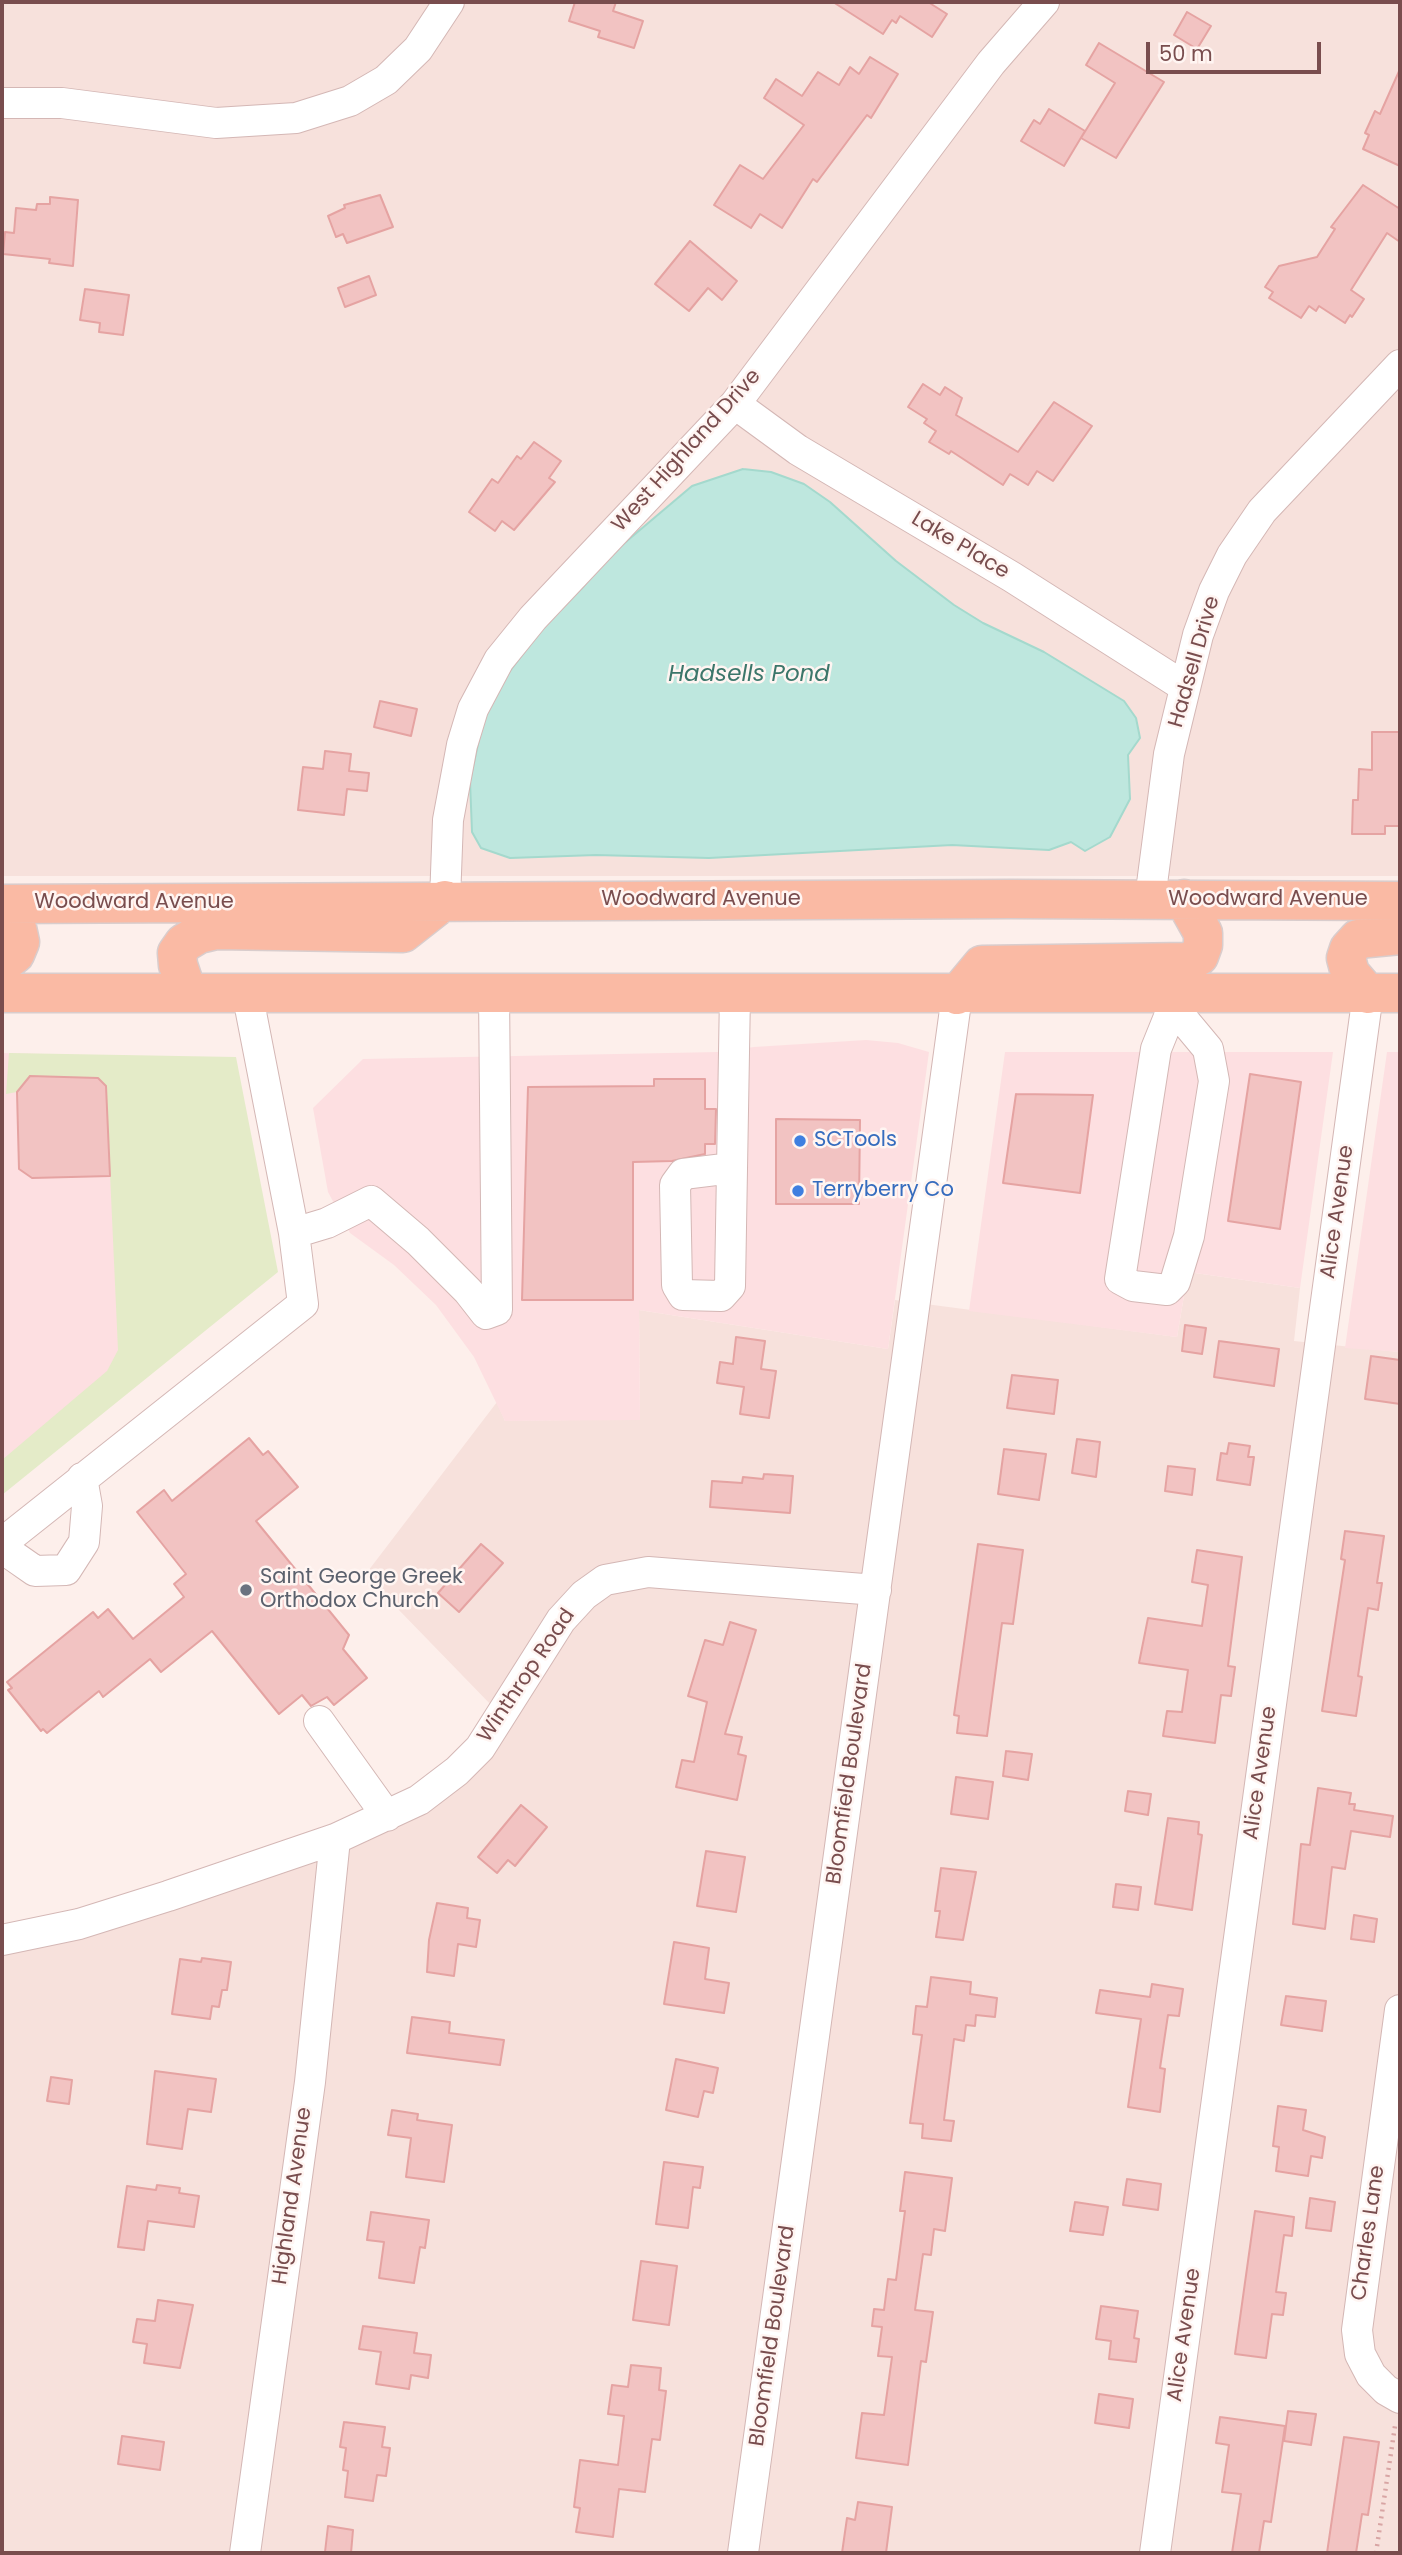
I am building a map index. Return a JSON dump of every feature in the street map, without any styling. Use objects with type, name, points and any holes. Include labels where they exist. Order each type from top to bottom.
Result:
[{"type":"main road","points":[[1167,899],[1203,933],[1199,956],[1188,962],[1172,988]]},
{"type":"main road","name":"Woodward Avenue","points":[[2,906],[445,900],[1400,901]]},
{"type":"main road","points":[[187,992],[177,953],[184,943],[199,934],[216,930],[403,933],[445,900]]},
{"type":"main road","points":[[2,906],[18,928],[20,942],[15,954],[2,964]]},
{"type":"main road","points":[[1384,993],[1350,972],[1346,958],[1349,949],[1358,939],[1400,935]]},
{"type":"main road","points":[[2,993],[957,995],[982,965],[1172,988],[1384,993]]},
{"type":"street","points":[[2,103],[62,103],[216,123],[296,118],[350,101],[386,80],[418,49],[449,2]]},
{"type":"street","name":"West Highland Drive","points":[[445,900],[452,789],[466,726],[490,676],[533,618],[736,404],[967,95],[1044,2]]},
{"type":"street","name":"Hadsell Drive","points":[[1167,899],[1164,780],[1185,687],[1208,606],[1227,566],[1253,523],[1280,490],[1400,365]]},
{"type":"street","name":"Lake Place","points":[[736,404],[798,450],[1012,577],[1185,687]]},
{"type":"street","points":[[1172,988],[1208,1049],[1214,1081],[1189,1236],[1175,1282],[1167,1290],[1133,1286],[1120,1279],[1156,1049],[1172,988]]},
{"type":"street","points":[[2,1543],[303,1304],[294,1233],[247,992]]},
{"type":"street","points":[[294,1233],[327,1223],[371,1201],[427,1249],[468,1291],[486,1314],[496,1310],[494,992]]},
{"type":"street","name":"Alice Avenue","points":[[1155,2553],[1384,993]]},
{"type":"street","points":[[732,1168],[735,994]]},
{"type":"street","name":"Bloomfield Boulevard","points":[[743,2553],[957,995]]},
{"type":"street","points":[[2,1548],[35,1571],[66,1570],[84,1542],[87,1506],[82,1478]]},
{"type":"street","name":"Winthrop Road","points":[[2,1940],[90,1920],[335,1839],[387,1816],[432,1791],[469,1760],[490,1735],[561,1620],[584,1595],[605,1580],[648,1572],[876,1590]]},
{"type":"street","points":[[319,1721],[387,1816]]},
{"type":"street","name":"Highland Avenue","points":[[245,2553],[310,2082],[335,1839]]},
{"type":"street","name":"Charles Lane","points":[[1398,2412],[1371,2375],[1360,2354],[1357,2330],[1400,2010]]},
{"type":"path","points":[[1376,2553],[1398,2412]]},
{"type":"shaded area","points":[[2,2],[1400,2],[1400,876],[2,876]]},
{"type":"shaded area","points":[[866,1040],[898,1043],[929,1052],[888,1349],[639,1310],[640,1420],[505,1421],[474,1357],[436,1305],[394,1265],[350,1233],[328,1192],[313,1108],[363,1059],[718,1052]]},
{"type":"shaded area","points":[[1005,1052],[1333,1052],[1300,1288],[1188,1272],[1177,1337],[969,1311]]},
{"type":"shaded area","points":[[1387,1052],[1400,1052],[1400,1352],[1345,1348]]},
{"type":"shaded area","points":[[2,1053],[129,1056],[124,1381],[2,1482]]},
{"type":"shaded area","points":[[1188,1272],[1300,1288],[1294,1341],[1400,1352],[1400,2553],[2,2553],[2,1949],[428,1808],[494,1708],[365,1575],[497,1402],[505,1421],[640,1419],[639,1310],[888,1349],[895,1300],[1177,1337]]},
{"type":"green space","points":[[9,1053],[236,1057],[278,1272],[2,1495],[2,1460],[107,1371],[118,1350],[106,1086],[97,1078],[30,1076],[17,1092],[6,1094]]},
{"type":"water","name":"Hadsells Pond","points":[[743,469],[771,472],[804,484],[830,502],[896,561],[954,605],[983,623],[1044,652],[1124,701],[1136,718],[1140,738],[1128,755],[1130,799],[1110,837],[1085,851],[1071,842],[1049,850],[952,845],[709,858],[596,855],[510,858],[481,848],[472,832],[470,781],[483,721],[503,680],[546,624],[584,586],[602,562],[692,486]]},
{"type":"building","points":[[575,2],[616,2],[613,11],[643,21],[634,48],[598,37],[600,31],[569,21]]},
{"type":"building","points":[[833,2],[928,2],[947,14],[932,37],[900,16],[896,23],[892,20],[883,34]]},
{"type":"building","points":[[1187,12],[1211,26],[1197,49],[1174,35]]},
{"type":"building","points":[[1099,43],[1164,82],[1116,158],[1081,138],[1115,83],[1086,65]]},
{"type":"building","points":[[870,57],[898,74],[871,118],[867,115],[817,182],[813,179],[782,228],[760,214],[751,228],[714,205],[740,165],[763,179],[804,125],[764,98],[776,79],[802,96],[818,72],[839,85],[850,67],[859,74]]},
{"type":"building","points":[[1400,69],[1400,166],[1363,149],[1369,135],[1365,133],[1375,111],[1380,114]]},
{"type":"building","points":[[1049,109],[1085,131],[1064,166],[1021,141],[1034,120],[1040,124]]},
{"type":"building","points":[[1363,185],[1400,209],[1400,242],[1387,233],[1351,290],[1364,299],[1352,317],[1350,315],[1345,323],[1319,306],[1316,311],[1309,306],[1301,318],[1269,298],[1273,292],[1265,287],[1279,266],[1317,257],[1335,229],[1331,227]]},
{"type":"building","points":[[380,195],[393,227],[347,243],[343,234],[336,237],[328,216],[345,208],[344,205]]},
{"type":"building","points":[[50,197],[78,200],[73,266],[49,263],[50,259],[3,254],[5,232],[14,233],[16,208],[36,210],[37,204],[50,204]]},
{"type":"building","points":[[690,241],[737,281],[722,300],[708,288],[689,311],[655,284]]},
{"type":"building","points":[[369,276],[376,295],[345,307],[338,288]]},
{"type":"building","points":[[85,289],[129,295],[123,335],[99,332],[100,323],[80,320]]},
{"type":"building","points":[[923,384],[940,395],[945,387],[962,398],[956,415],[1018,452],[1054,402],[1092,426],[1053,481],[1037,471],[1028,485],[1010,474],[1003,485],[951,451],[949,454],[929,442],[936,431],[924,423],[927,419],[908,407]]},
{"type":"building","points":[[534,442],[561,461],[549,478],[555,482],[514,530],[502,521],[495,531],[469,512],[492,479],[498,483],[517,456],[521,459]]},
{"type":"building","points":[[380,701],[417,709],[411,736],[374,727]]},
{"type":"building","points":[[1372,732],[1400,732],[1400,826],[1385,826],[1385,834],[1352,834],[1353,800],[1358,800],[1359,769],[1372,770]]},
{"type":"building","points":[[325,751],[351,754],[349,771],[369,773],[367,791],[347,789],[344,815],[298,810],[303,767],[323,769]]},
{"type":"building","points":[[1250,1074],[1301,1082],[1280,1229],[1228,1221]]},
{"type":"building","points":[[30,1076],[98,1078],[106,1086],[110,1176],[32,1178],[19,1169],[17,1092]]},
{"type":"building","points":[[654,1079],[705,1079],[705,1109],[716,1109],[715,1144],[705,1144],[705,1154],[672,1161],[633,1162],[633,1300],[522,1300],[528,1087],[654,1086]]},
{"type":"building","points":[[1016,1094],[1093,1095],[1080,1193],[1003,1183]]},
{"type":"building","points":[[776,1119],[860,1120],[859,1204],[776,1204]]},
{"type":"building","points":[[1185,1325],[1206,1328],[1202,1354],[1182,1351]]},
{"type":"building","points":[[736,1337],[765,1341],[761,1369],[776,1371],[769,1418],[740,1414],[744,1387],[717,1383],[720,1362],[733,1364]]},
{"type":"building","points":[[1219,1341],[1279,1349],[1274,1386],[1214,1377]]},
{"type":"building","points":[[1371,1356],[1400,1360],[1400,1404],[1365,1399]]},
{"type":"building","points":[[1012,1375],[1058,1380],[1054,1414],[1007,1408]]},
{"type":"building","name":"Saint George Greek Orthodox Church","points":[[249,1438],[263,1455],[268,1451],[298,1487],[256,1521],[349,1635],[343,1649],[367,1678],[334,1705],[327,1697],[311,1706],[302,1695],[279,1714],[212,1631],[161,1672],[150,1659],[103,1697],[99,1691],[47,1733],[43,1729],[41,1731],[8,1690],[12,1688],[7,1682],[93,1612],[98,1618],[108,1609],[133,1639],[184,1597],[174,1584],[186,1574],[137,1512],[164,1490],[172,1501]]},
{"type":"building","points":[[1077,1439],[1100,1442],[1096,1477],[1072,1473]]},
{"type":"building","points":[[1229,1443],[1250,1446],[1248,1457],[1254,1457],[1250,1485],[1217,1480],[1221,1453],[1227,1454]]},
{"type":"building","points":[[1004,1449],[1046,1454],[1039,1500],[998,1494]]},
{"type":"building","points":[[1168,1466],[1195,1469],[1192,1495],[1165,1491]]},
{"type":"building","points":[[764,1474],[793,1476],[790,1513],[710,1507],[712,1481],[742,1483],[743,1477],[763,1479]]},
{"type":"building","points":[[1345,1531],[1384,1536],[1377,1583],[1382,1583],[1378,1610],[1368,1608],[1358,1676],[1362,1677],[1356,1716],[1322,1711],[1345,1560],[1341,1559]]},
{"type":"building","points":[[481,1544],[503,1563],[459,1612],[438,1593]]},
{"type":"building","points":[[978,1544],[1023,1550],[1013,1624],[1002,1623],[987,1736],[957,1733],[959,1716],[954,1715]]},
{"type":"building","points":[[1197,1550],[1242,1557],[1228,1666],[1235,1667],[1231,1696],[1221,1695],[1215,1743],[1163,1736],[1167,1711],[1182,1712],[1188,1670],[1139,1663],[1148,1618],[1202,1626],[1208,1585],[1192,1582]]},
{"type":"building","points":[[730,1622],[756,1630],[725,1734],[742,1737],[738,1754],[746,1756],[737,1800],[676,1787],[682,1760],[694,1762],[707,1702],[688,1696],[705,1640],[723,1645]]},
{"type":"building","points":[[1006,1751],[1032,1754],[1028,1780],[1003,1776]]},
{"type":"building","points":[[956,1777],[993,1782],[988,1819],[951,1814]]},
{"type":"building","points":[[1318,1788],[1351,1793],[1349,1804],[1355,1804],[1354,1810],[1393,1816],[1390,1837],[1351,1831],[1345,1869],[1332,1867],[1325,1929],[1293,1924],[1301,1844],[1310,1845]]},
{"type":"building","points":[[1128,1791],[1151,1794],[1148,1815],[1125,1811]]},
{"type":"building","points":[[521,1805],[547,1827],[515,1866],[508,1860],[497,1873],[478,1857]]},
{"type":"building","points":[[1168,1818],[1199,1822],[1198,1834],[1202,1835],[1192,1910],[1155,1904]]},
{"type":"building","points":[[706,1851],[745,1857],[736,1912],[697,1906]]},
{"type":"building","points":[[941,1868],[976,1872],[963,1940],[936,1937],[940,1911],[935,1911]]},
{"type":"building","points":[[1116,1884],[1141,1887],[1138,1910],[1113,1907]]},
{"type":"building","points":[[437,1903],[468,1908],[467,1918],[480,1920],[476,1947],[458,1944],[454,1976],[427,1972],[429,1940]]},
{"type":"building","points":[[1354,1915],[1377,1919],[1374,1942],[1351,1939]]},
{"type":"building","points":[[674,1942],[709,1948],[705,1979],[729,1983],[724,2013],[664,2004]]},
{"type":"building","points":[[202,1958],[231,1962],[227,1990],[222,1990],[219,2007],[212,2006],[210,2019],[172,2014],[180,1959],[201,1962]]},
{"type":"building","points":[[931,1977],[971,1982],[970,1994],[997,1998],[995,2017],[976,2015],[975,2026],[966,2025],[964,2041],[954,2039],[944,2120],[954,2121],[951,2141],[922,2138],[923,2124],[910,2123],[922,2035],[913,2034],[916,2006],[927,2007]]},
{"type":"building","points":[[1152,1984],[1183,1989],[1179,2016],[1168,2015],[1160,2068],[1165,2069],[1160,2112],[1128,2107],[1141,2019],[1096,2013],[1100,1990],[1150,1997]]},
{"type":"building","points":[[1286,1996],[1326,2001],[1322,2031],[1281,2025]]},
{"type":"building","points":[[412,2017],[450,2022],[449,2033],[504,2040],[500,2065],[407,2053]]},
{"type":"building","points":[[676,2059],[718,2068],[713,2093],[704,2091],[698,2117],[666,2110]]},
{"type":"building","points":[[155,2071],[216,2079],[211,2112],[188,2109],[182,2149],[147,2144]]},
{"type":"building","points":[[51,2077],[72,2080],[69,2104],[47,2101]]},
{"type":"building","points":[[1278,2106],[1306,2110],[1303,2130],[1325,2137],[1322,2158],[1311,2156],[1308,2176],[1276,2171],[1279,2147],[1273,2146]]},
{"type":"building","points":[[392,2110],[418,2114],[417,2120],[452,2125],[444,2182],[406,2177],[411,2138],[388,2135]]},
{"type":"building","points":[[664,2162],[703,2167],[700,2188],[693,2187],[688,2228],[656,2224]]},
{"type":"building","points":[[905,2172],[952,2178],[945,2231],[934,2229],[931,2255],[923,2254],[915,2310],[933,2312],[926,2362],[921,2361],[908,2465],[856,2458],[862,2413],[884,2415],[892,2357],[878,2356],[882,2327],[872,2326],[874,2309],[884,2310],[888,2279],[896,2280],[905,2211],[900,2211]]},
{"type":"building","points":[[1127,2179],[1161,2184],[1158,2210],[1123,2205]]},
{"type":"building","points":[[157,2185],[180,2188],[179,2193],[199,2196],[194,2227],[148,2221],[144,2250],[118,2247],[127,2186],[156,2190]]},
{"type":"building","points":[[1310,2198],[1335,2202],[1331,2231],[1306,2228]]},
{"type":"building","points":[[1075,2202],[1108,2207],[1103,2235],[1070,2231]]},
{"type":"building","points":[[1255,2211],[1294,2217],[1292,2236],[1284,2235],[1276,2292],[1286,2293],[1283,2315],[1272,2314],[1266,2358],[1235,2354]]},
{"type":"building","points":[[371,2212],[429,2220],[425,2248],[420,2247],[414,2283],[379,2278],[384,2242],[367,2240]]},
{"type":"building","points":[[641,2261],[677,2266],[669,2325],[633,2320]]},
{"type":"building","points":[[158,2300],[193,2305],[180,2368],[144,2363],[147,2344],[133,2342],[137,2319],[155,2321]]},
{"type":"building","points":[[1101,2306],[1138,2311],[1134,2338],[1139,2339],[1136,2362],[1109,2359],[1111,2341],[1096,2339]]},
{"type":"building","points":[[363,2326],[417,2333],[414,2353],[431,2355],[428,2378],[411,2375],[409,2389],[376,2384],[381,2352],[359,2349]]},
{"type":"building","points":[[631,2365],[661,2368],[659,2390],[666,2391],[660,2440],[652,2439],[645,2492],[619,2489],[613,2537],[576,2532],[580,2508],[574,2507],[580,2460],[618,2465],[624,2416],[608,2414],[612,2385],[628,2387]]},
{"type":"building","points":[[1099,2394],[1133,2399],[1129,2428],[1095,2423]]},
{"type":"building","points":[[1288,2411],[1316,2414],[1311,2445],[1284,2441]]},
{"type":"building","points":[[1220,2417],[1285,2426],[1271,2522],[1264,2521],[1259,2553],[1232,2553],[1241,2494],[1222,2492],[1229,2445],[1216,2443]]},
{"type":"building","points":[[344,2422],[385,2427],[382,2447],[390,2448],[386,2476],[377,2475],[373,2501],[345,2497],[348,2471],[343,2470],[346,2448],[340,2447]]},
{"type":"building","points":[[122,2436],[164,2442],[160,2470],[118,2464]]},
{"type":"building","points":[[1344,2437],[1379,2442],[1368,2515],[1362,2514],[1356,2553],[1327,2553]]},
{"type":"building","points":[[858,2502],[892,2507],[886,2553],[842,2553],[847,2518],[855,2520]]},
{"type":"building","points":[[328,2526],[353,2530],[351,2553],[325,2552]]},
{"type":"place","name":"SCTools","points":[[800,1141]]},
{"type":"place","name":"Terryberry Co","points":[[798,1191]]},
{"type":"place","name":"Saint George Greek Orthodox Church","points":[[246,1590]]}]
